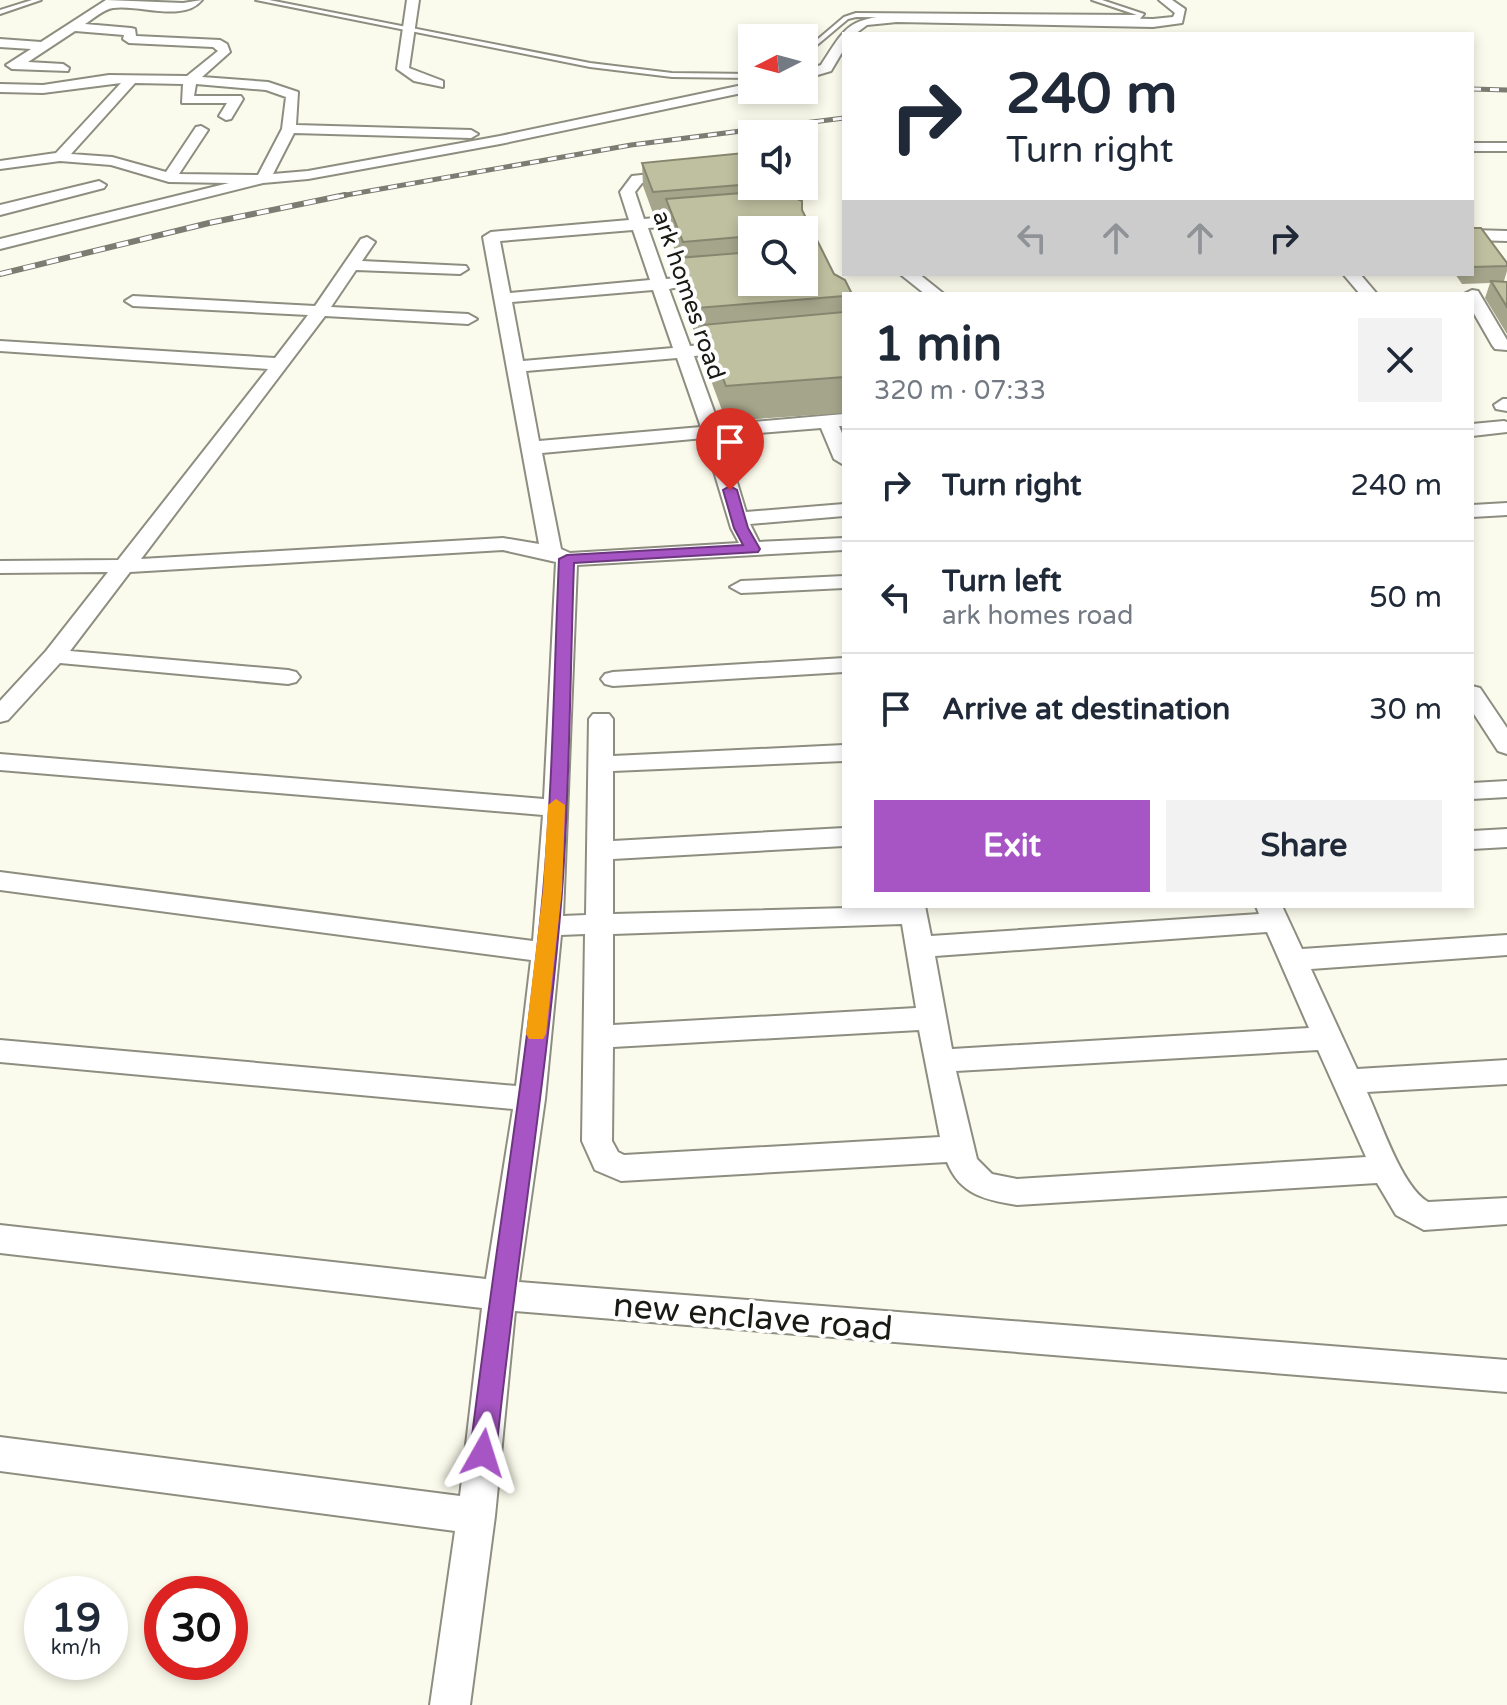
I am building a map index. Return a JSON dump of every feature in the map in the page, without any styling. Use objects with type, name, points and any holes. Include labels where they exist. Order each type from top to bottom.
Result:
[{"type":"street","points":[[16,64],[111,2],[183,7],[196,0]]},
{"type":"street","points":[[413,0],[409,32],[400,62],[405,72],[438,84]]},
{"type":"street","points":[[851,32],[864,22],[897,18],[1153,23],[1182,17],[1181,12],[1165,0]]},
{"type":"street","points":[[74,27],[131,32],[129,39],[216,43],[223,47],[224,52],[190,80],[187,100],[236,99]]},
{"type":"street","points":[[818,71],[826,68],[842,42]]},
{"type":"street","points":[[0,43],[43,46]]},
{"type":"street","points":[[829,63],[842,63]]},
{"type":"street","points":[[0,66],[16,64],[63,68]]},
{"type":"street","points":[[0,88],[43,89],[109,79],[190,80],[278,88],[293,95],[289,129],[263,179],[1,243]]},
{"type":"street","points":[[60,157],[132,79]]},
{"type":"street","points":[[226,116],[241,84]]},
{"type":"street","points":[[4,172],[22,163],[60,157],[112,161],[169,178],[263,179],[308,175],[738,90]]},
{"type":"street","points":[[289,129],[510,136]]},
{"type":"street","points":[[169,178],[201,130]]},
{"type":"street","points":[[1474,147],[1507,147]]},
{"type":"street","name":"ark homes road","points":[[696,173],[637,179],[627,192],[712,432],[738,519],[752,549]]},
{"type":"street","points":[[0,210],[99,185]]},
{"type":"street","points":[[450,1705],[476,1516],[500,1295],[530,1099],[556,808],[559,556],[530,448],[505,298],[491,237],[718,218]]},
{"type":"street","points":[[1474,235],[1507,236]]},
{"type":"street","points":[[0,714],[54,656],[124,566],[320,311],[367,242]]},
{"type":"street","points":[[350,265],[460,269]]},
{"type":"street","points":[[911,276],[933,292]]},
{"type":"street","points":[[1353,276],[1367,292]]},
{"type":"street","points":[[505,298],[692,282]]},
{"type":"street","points":[[1470,292],[1469,290],[1494,291]]},
{"type":"street","points":[[1474,298],[1501,345],[1507,345]]},
{"type":"street","points":[[133,301],[468,319]]},
{"type":"street","points":[[516,367],[757,345]]},
{"type":"street","points":[[0,346],[280,364]]},
{"type":"street","points":[[530,448],[835,421],[842,451]]},
{"type":"street","points":[[1474,430],[1504,427]]},
{"type":"street","points":[[1474,511],[1507,509]]},
{"type":"street","points":[[738,519],[842,510]]},
{"type":"street","points":[[0,567],[124,566],[503,544],[559,556],[842,544]]},
{"type":"street","points":[[741,587],[841,582]]},
{"type":"street","points":[[54,656],[288,677]]},
{"type":"street","points":[[613,679],[842,665]]},
{"type":"street","points":[[1474,701],[1507,746]]},
{"type":"street","points":[[601,719],[597,1141],[606,1161],[621,1168],[959,1149]]},
{"type":"street","points":[[602,764],[842,753]]},
{"type":"street","points":[[0,762],[556,808]]},
{"type":"street","points":[[1474,791],[1507,789]]},
{"type":"street","points":[[601,851],[842,837]]},
{"type":"street","points":[[1474,840],[1507,838]]},
{"type":"street","points":[[0,881],[546,939],[599,924],[913,910],[947,1103],[963,1165],[983,1186],[1017,1192],[1387,1169]]},
{"type":"street","points":[[919,947],[1273,914],[1387,1169],[1407,1206],[1424,1216],[1507,1211]]},
{"type":"street","points":[[1294,960],[1507,945]]},
{"type":"street","points":[[598,1037],[933,1018]]},
{"type":"street","points":[[940,1061],[1328,1038]]},
{"type":"street","points":[[0,1051],[530,1099]]},
{"type":"street","points":[[1348,1081],[1507,1072]]},
{"type":"street","name":"new enclave road","points":[[0,1239],[500,1295],[1507,1376]]},
{"type":"street","points":[[0,1454],[476,1516]]},
{"type":"lane","points":[[0,12],[38,0]]},
{"type":"lane","points":[[259,0],[409,32],[590,65],[672,75],[738,76]]},
{"type":"lane","points":[[818,42],[846,18],[856,15],[1139,18],[1141,14],[1095,0]]},
{"type":"building","points":[[738,154],[738,185],[653,192],[642,163]]},
{"type":"building","points":[[738,193],[738,200],[802,201],[805,216],[738,216],[738,237],[683,242],[666,199]]},
{"type":"building","points":[[1474,228],[1481,228],[1507,266],[1474,267]]},
{"type":"building","points":[[818,242],[834,274],[845,280],[851,292],[842,292],[842,296],[697,308],[678,258],[738,253],[738,296],[818,296]]},
{"type":"building","points":[[1491,281],[1507,282],[1507,307]]},
{"type":"building","points":[[842,312],[842,377],[726,386],[702,325]]},
{"type":"railway","points":[[1474,89],[1507,90]]},
{"type":"railway","points":[[337,197],[631,145],[842,118]]},
{"type":"railway","points":[[337,197],[345,195]]},
{"type":"railway","points":[[0,274],[209,223],[337,197]]},
{"type":"slow traffic","points":[[536,1034],[552,890],[556,805]]},
{"type":"route","points":[[483,1453],[500,1295],[530,1099],[552,890],[567,559],[752,549],[741,528],[730,490]]}]
